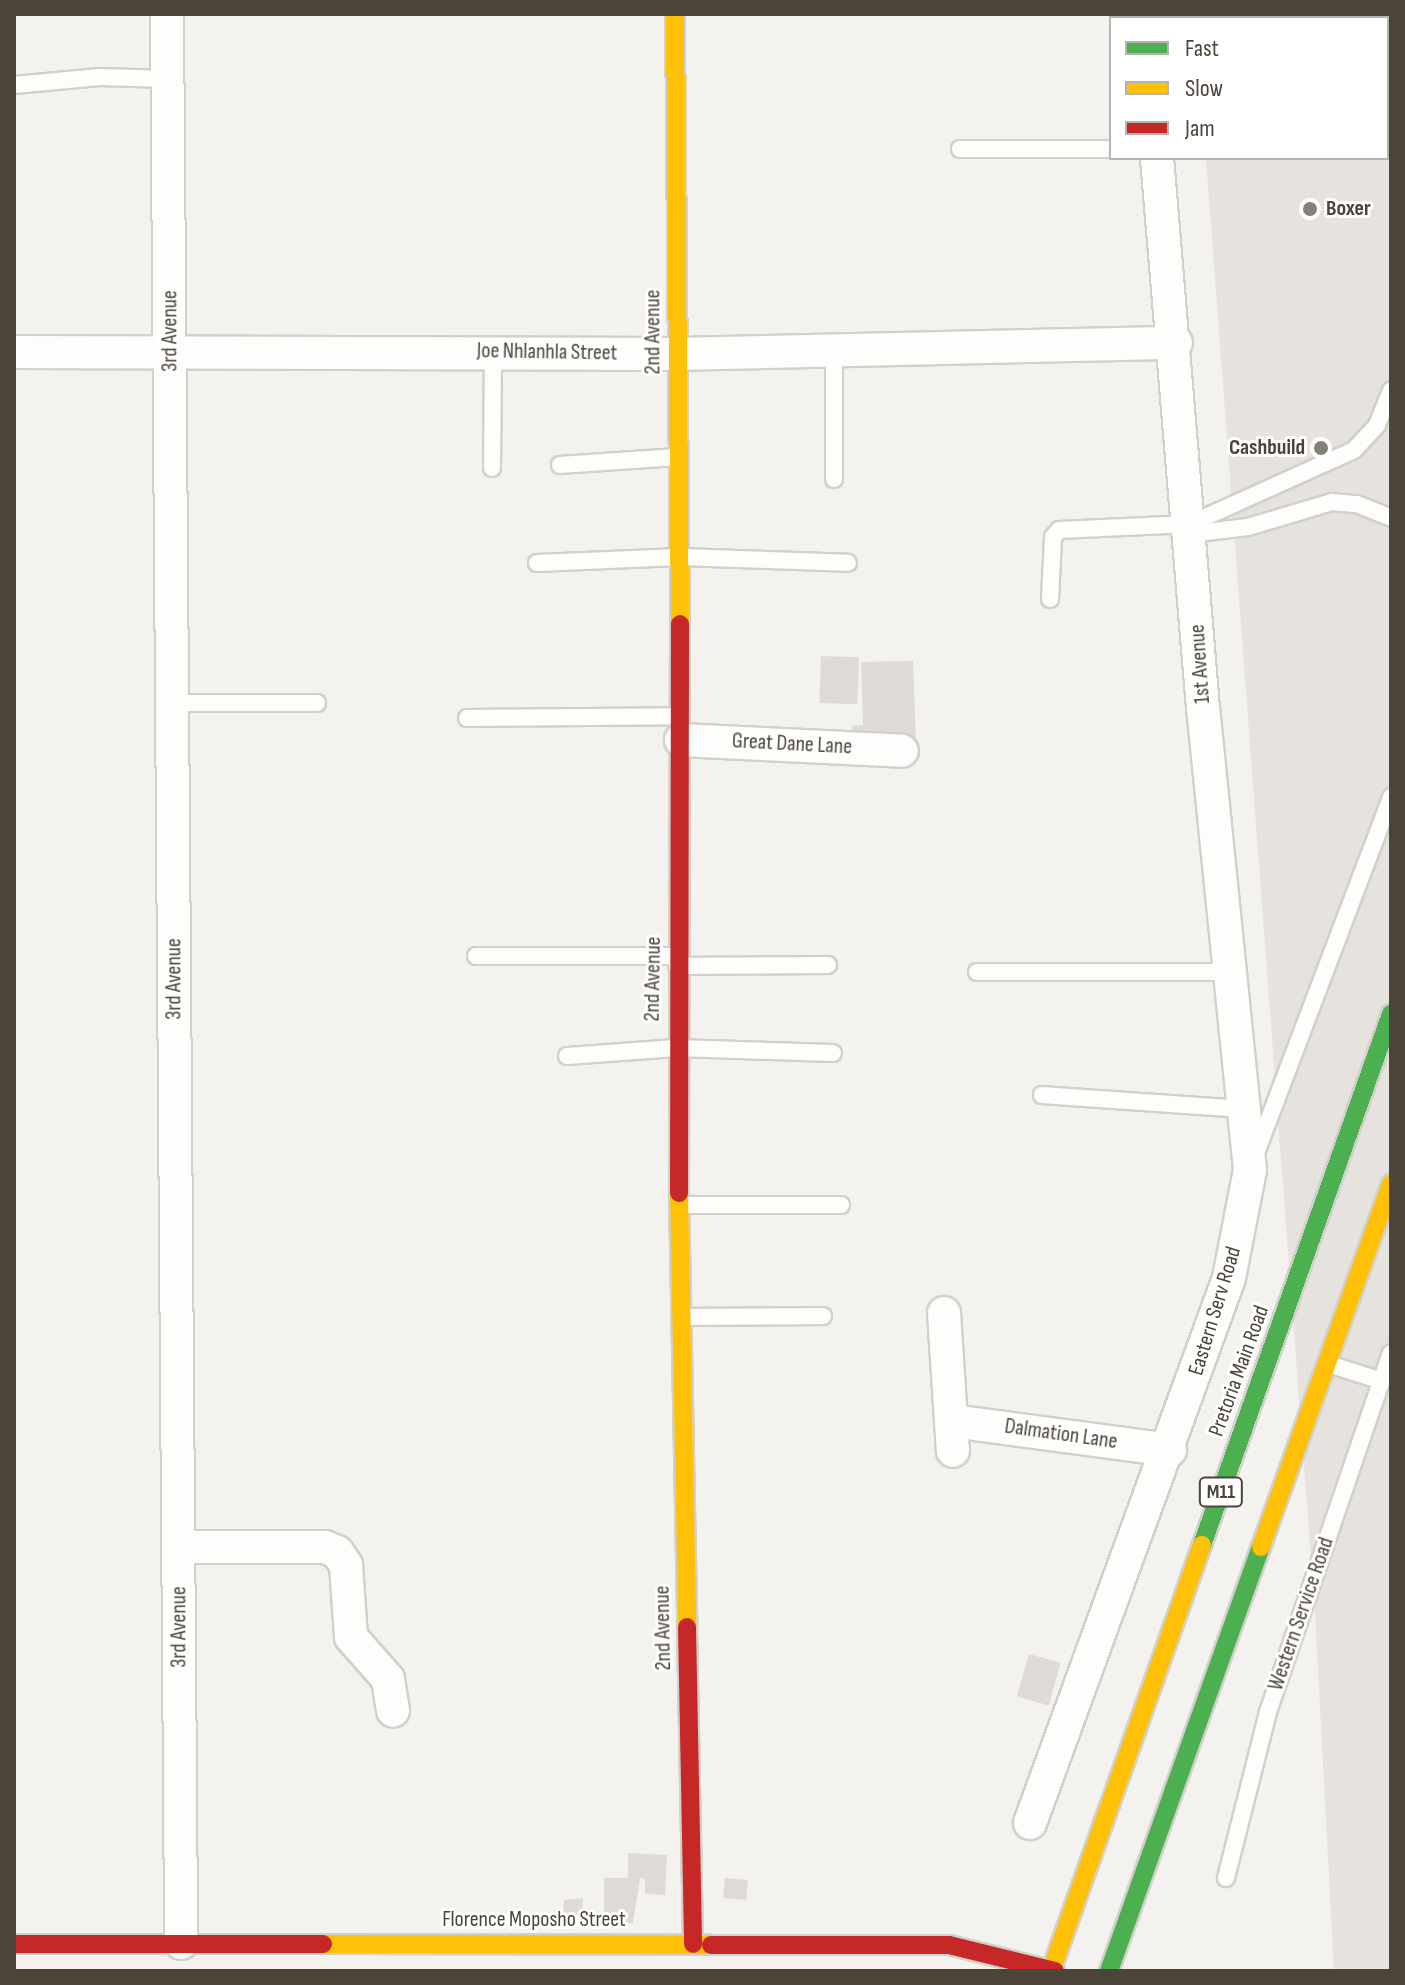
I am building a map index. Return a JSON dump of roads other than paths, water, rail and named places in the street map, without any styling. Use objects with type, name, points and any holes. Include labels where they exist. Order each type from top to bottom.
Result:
[{"type":"street","name":"3rd Avenue","points":[[167,14],[181,1943]]},
{"type":"street","name":"2nd Avenue","points":[[675,14],[681,728],[676,1048],[693,1944]]},
{"type":"street","name":"1st Avenue","points":[[1157,160],[1250,1170]]},
{"type":"street","name":"Joe Nhlanhla Street","points":[[14,352],[170,350],[677,354],[1176,343]]},
{"type":"street","name":"Great Dane Lane","points":[[681,728],[902,751]]},
{"type":"street","name":"Pretoria Main Road","points":[[1052,1971],[1391,1014]]},
{"type":"street","name":"Eastern Serv Road","points":[[1030,1823],[1170,1450],[1229,1278],[1250,1170]]},
{"type":"street","name":"M11","points":[[1109,1971],[1391,1184]]},
{"type":"street","name":"Dalmation Lane","points":[[944,1313],[953,1436],[1170,1450]]},
{"type":"street","points":[[179,1547],[325,1547],[337,1552],[346,1565],[351,1637],[388,1679],[393,1711]]},
{"type":"street","name":"Florence Moposho Street","points":[[14,1944],[949,1945],[1052,1971]]},
{"type":"lane","points":[[14,85],[100,77],[167,79]]},
{"type":"lane","points":[[960,149],[1109,149]]},
{"type":"lane","points":[[834,350],[834,479]]},
{"type":"lane","points":[[492,468],[493,352]]},
{"type":"lane","points":[[1190,529],[1354,450],[1377,425],[1391,391]]},
{"type":"lane","points":[[560,465],[679,457]]},
{"type":"lane","points":[[1050,599],[1053,537],[1059,530],[1248,527],[1332,502],[1357,504],[1391,518]]},
{"type":"lane","points":[[537,563],[680,557],[848,563]]},
{"type":"lane","points":[[172,703],[317,703]]},
{"type":"lane","points":[[467,718],[681,728]]},
{"type":"lane","name":"Eastern Serv Road","points":[[1250,1170],[1391,797]]},
{"type":"lane","points":[[476,956],[828,965]]},
{"type":"lane","points":[[977,972],[1230,972]]},
{"type":"lane","points":[[567,1056],[676,1048],[833,1053]]},
{"type":"lane","points":[[1042,1095],[1243,1109]]},
{"type":"lane","points":[[679,1205],[841,1205]]},
{"type":"lane","points":[[681,1317],[823,1316]]},
{"type":"lane","name":"Western Service Road","points":[[1226,1878],[1268,1712],[1391,1353]]},
{"type":"lane","points":[[1328,1364],[1382,1381]]},
{"type":"place","name":"Boxer","points":[[1310,209]]},
{"type":"place","name":"Cashbuild","points":[[1321,448]]}]
